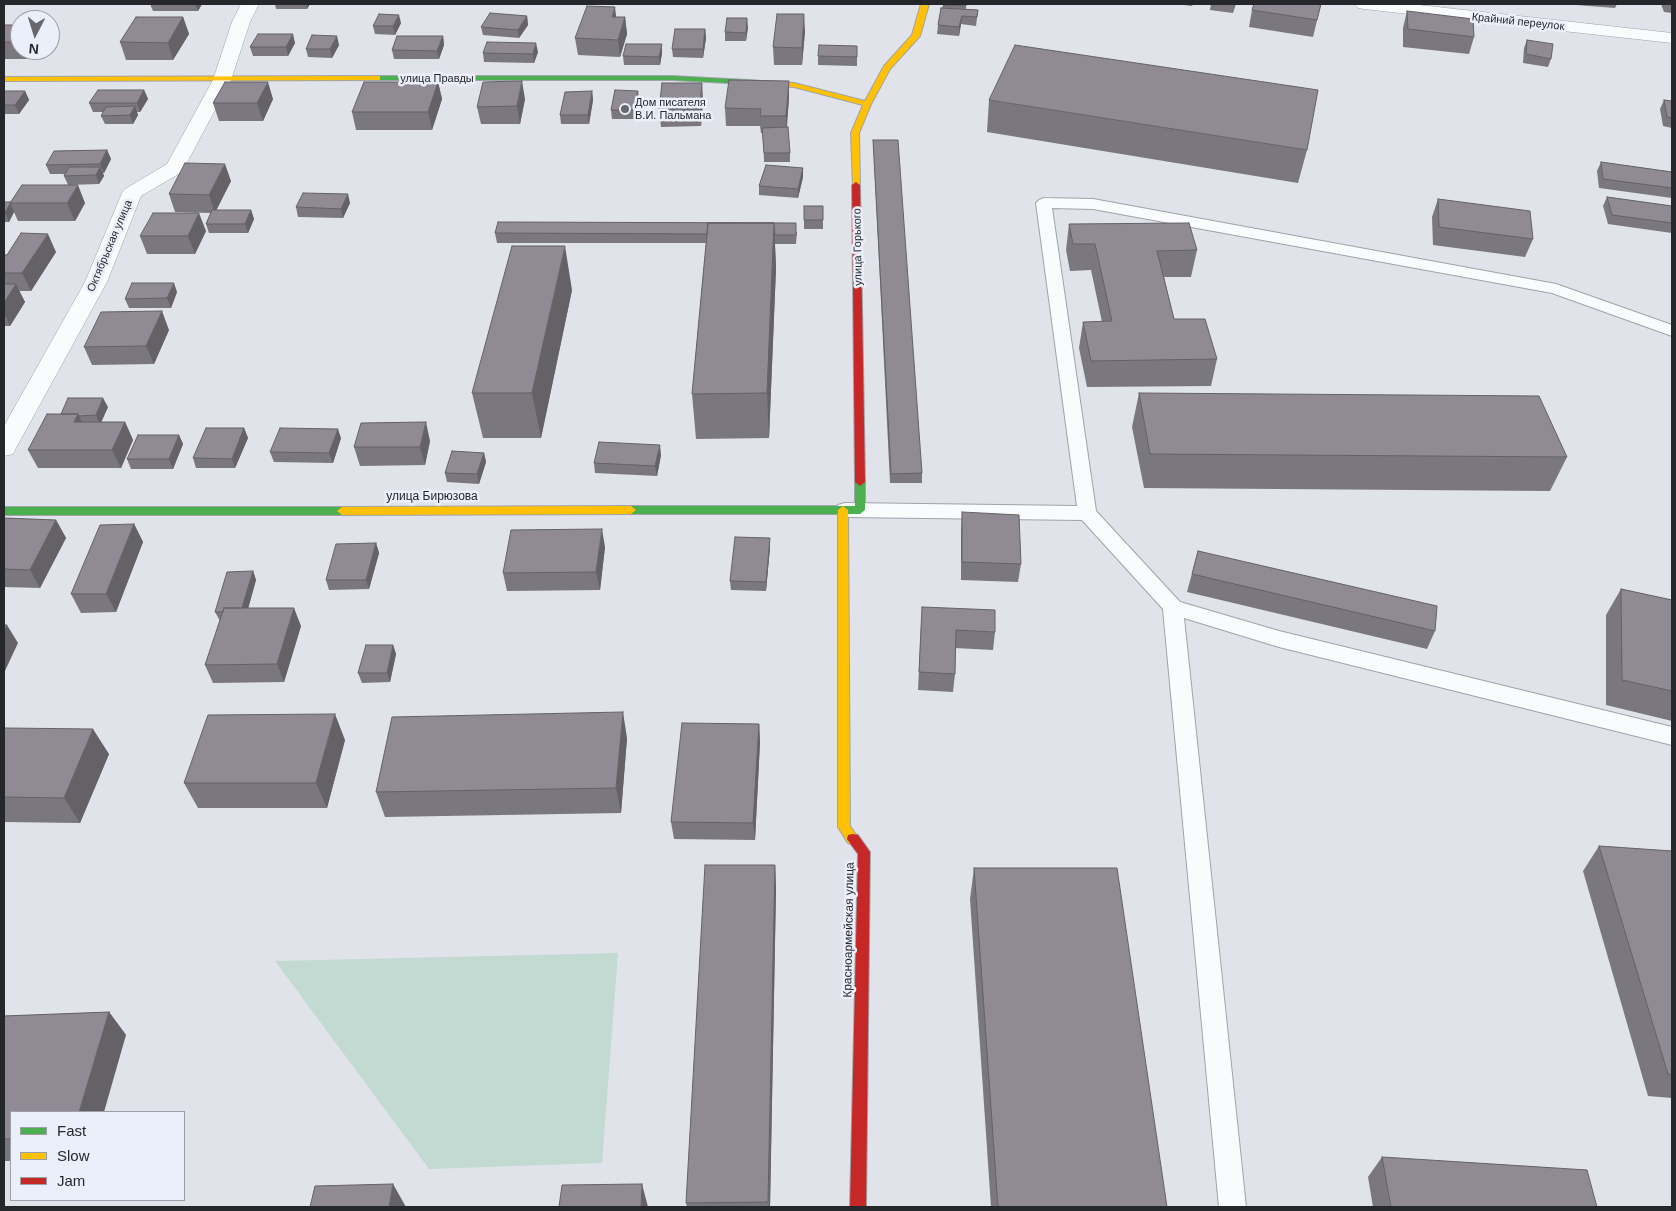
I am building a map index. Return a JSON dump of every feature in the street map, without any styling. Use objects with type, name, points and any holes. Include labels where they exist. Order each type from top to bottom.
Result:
[{"type":"street","name":"Октябрьская улица","points":[[4,448],[96,282],[132,193],[175,168],[222,80],[241,22],[250,4]]},
{"type":"street","name":"улица Горького","points":[[852,510],[855,133],[867,104],[886,68],[916,36],[925,4]]},
{"type":"street","name":"Крайний переулок","points":[[1364,4],[1672,38]]},
{"type":"street","name":"улица Правды","points":[[4,79],[672,78],[794,85],[867,104]]},
{"type":"street","name":"улица Бирюзова","points":[[4,511],[852,510]]},
{"type":"street","name":"Красноармейская улица","points":[[852,510],[844,827],[864,852],[858,1207]]},
{"type":"lane","points":[[1672,331],[1556,289],[1092,204],[1044,203],[1087,513],[1173,607],[1280,639],[1672,736]]},
{"type":"lane","points":[[852,510],[1087,513]]},
{"type":"lane","points":[[1173,607],[1233,1207]]},
{"type":"green space","points":[[618,953],[602,1163],[429,1169],[275,961]]},
{"type":"building","points":[[966,4],[966,6],[943,5]]},
{"type":"building","points":[[1254,4],[1321,4],[1317,20],[1252,10]]},
{"type":"building","points":[[587,6],[615,7],[612,17],[625,17],[618,40],[575,38]]},
{"type":"building","points":[[941,8],[978,10],[977,17],[962,16],[959,27],[938,25]]},
{"type":"building","points":[[1407,11],[1473,19],[1474,37],[1408,29]]},
{"type":"building","points":[[490,13],[527,16],[518,30],[481,27]]},
{"type":"building","points":[[379,14],[399,15],[393,26],[373,26]]},
{"type":"building","points":[[777,14],[804,14],[802,48],[773,47]]},
{"type":"building","points":[[136,17],[183,17],[168,43],[120,42]]},
{"type":"building","points":[[727,18],[747,18],[746,33],[725,32]]},
{"type":"building","points":[[4,25],[10,25],[10,42],[4,42]]},
{"type":"building","points":[[675,29],[705,29],[703,49],[672,49]]},
{"type":"building","points":[[258,34],[293,34],[286,47],[250,47]]},
{"type":"building","points":[[312,35],[337,36],[330,49],[306,49]]},
{"type":"building","points":[[397,36],[443,36],[437,51],[392,50]]},
{"type":"building","points":[[1527,40],[1553,44],[1551,59],[1526,54]]},
{"type":"building","points":[[487,42],[536,43],[533,54],[483,53]]},
{"type":"building","points":[[626,44],[662,44],[659,57],[623,56]]},
{"type":"building","points":[[819,45],[857,46],[857,57],[818,56]]},
{"type":"building","points":[[1015,45],[1318,90],[1307,150],[989,100]]},
{"type":"building","points":[[729,80],[789,81],[786,116],[760,116],[761,109],[725,108]]},
{"type":"building","points":[[522,81],[517,106],[477,107],[483,82]]},
{"type":"building","points":[[225,82],[268,82],[257,103],[213,103]]},
{"type":"building","points":[[364,82],[438,82],[428,112],[352,112]]},
{"type":"building","points":[[662,83],[702,83],[700,109],[659,109]]},
{"type":"building","points":[[98,90],[144,90],[137,103],[89,103]]},
{"type":"building","points":[[615,90],[638,91],[634,110],[611,110]]},
{"type":"building","points":[[4,91],[25,91],[15,105],[4,105]]},
{"type":"building","points":[[592,91],[588,115],[560,115],[565,92]]},
{"type":"building","points":[[1664,100],[1672,101],[1672,118],[1667,117]]},
{"type":"building","points":[[135,106],[130,115],[101,116],[106,107]]},
{"type":"building","points":[[788,127],[790,153],[764,153],[762,128]]},
{"type":"building","points":[[873,140],[898,140],[922,473],[891,474]]},
{"type":"building","points":[[107,150],[100,164],[46,165],[54,151]]},
{"type":"building","points":[[1601,162],[1672,172],[1672,188],[1603,179]]},
{"type":"building","points":[[185,163],[225,164],[209,195],[169,194]]},
{"type":"building","points":[[766,165],[803,168],[798,189],[759,186]]},
{"type":"building","points":[[69,167],[100,167],[96,175],[64,176]]},
{"type":"building","points":[[22,185],[78,185],[67,203],[10,203]]},
{"type":"building","points":[[303,193],[348,194],[341,209],[296,207]]},
{"type":"building","points":[[1607,197],[1672,206],[1672,223],[1612,215]]},
{"type":"building","points":[[1438,199],[1530,211],[1533,239],[1439,227]]},
{"type":"building","points":[[4,202],[11,202],[5,213],[4,213]]},
{"type":"building","points":[[804,206],[823,206],[823,220],[804,220]]},
{"type":"building","points":[[212,210],[251,210],[245,224],[206,224]]},
{"type":"building","points":[[153,213],[199,213],[188,236],[140,236]]},
{"type":"building","points":[[498,222],[796,223],[796,235],[775,235],[774,223],[708,223],[707,234],[495,233]]},
{"type":"building","points":[[708,223],[774,223],[767,393],[692,394]]},
{"type":"building","points":[[1189,223],[1197,250],[1157,251],[1174,319],[1205,319],[1217,359],[1091,361],[1083,322],[1112,321],[1095,244],[1073,244],[1069,224]]},
{"type":"building","points":[[21,233],[48,234],[22,273],[4,273],[4,255],[7,255]]},
{"type":"building","points":[[512,246],[565,246],[532,393],[472,393]]},
{"type":"building","points":[[132,283],[174,283],[167,298],[125,299]]},
{"type":"building","points":[[4,284],[16,284],[4,303]]},
{"type":"building","points":[[162,311],[146,346],[84,347],[101,312]]},
{"type":"building","points":[[1139,393],[1539,396],[1567,457],[1150,454]]},
{"type":"building","points":[[68,398],[103,398],[96,415],[79,416],[78,414],[61,414]]},
{"type":"building","points":[[47,414],[78,414],[74,422],[125,422],[112,450],[28,450]]},
{"type":"building","points":[[426,422],[420,447],[354,447],[361,423]]},
{"type":"building","points":[[206,428],[244,428],[232,459],[193,458]]},
{"type":"building","points":[[280,428],[338,429],[329,453],[270,452]]},
{"type":"building","points":[[138,435],[179,435],[169,459],[127,459]]},
{"type":"building","points":[[599,442],[660,445],[655,466],[594,463]]},
{"type":"building","points":[[452,451],[484,453],[477,474],[445,473]]},
{"type":"building","points":[[962,512],[1019,515],[1021,564],[962,562]]},
{"type":"building","points":[[4,518],[56,520],[30,570],[4,569]]},
{"type":"building","points":[[134,524],[106,594],[71,594],[100,525]]},
{"type":"building","points":[[602,529],[596,572],[503,573],[511,530]]},
{"type":"building","points":[[735,537],[770,538],[766,582],[730,581]]},
{"type":"building","points":[[376,543],[366,580],[326,580],[336,544]]},
{"type":"building","points":[[1198,551],[1437,606],[1435,631],[1192,574]]},
{"type":"building","points":[[253,571],[242,608],[224,608],[223,612],[215,612],[227,572]]},
{"type":"building","points":[[1621,589],[1672,600],[1672,691],[1622,680]]},
{"type":"building","points":[[922,607],[995,610],[995,632],[956,630],[955,674],[919,672]]},
{"type":"building","points":[[224,608],[294,608],[277,664],[205,665]]},
{"type":"building","points":[[366,645],[393,645],[387,673],[358,673]]},
{"type":"building","points":[[623,712],[616,788],[376,792],[392,717]]},
{"type":"building","points":[[335,714],[316,783],[184,783],[208,715]]},
{"type":"building","points":[[682,723],[759,724],[753,823],[671,822]]},
{"type":"building","points":[[4,728],[93,729],[64,798],[4,797]]},
{"type":"building","points":[[1599,846],[1672,851],[1672,1075],[1668,1074]]},
{"type":"building","points":[[705,865],[775,865],[768,1202],[686,1203]]},
{"type":"building","points":[[974,868],[1117,868],[1167,1207],[998,1207]]},
{"type":"building","points":[[109,1012],[79,1111],[10,1111],[10,1139],[4,1139],[4,1016]]},
{"type":"building","points":[[1382,1157],[1587,1170],[1597,1207],[1391,1207]]},
{"type":"building","points":[[393,1184],[389,1207],[310,1207],[315,1186]]},
{"type":"building","points":[[642,1184],[641,1207],[559,1207],[562,1185]]},
{"type":"traffic: fast","points":[[377,78],[672,78],[747,82]]},
{"type":"traffic: fast","points":[[631,510],[860,510],[860,482]]},
{"type":"traffic: fast","points":[[4,511],[342,511]]},
{"type":"traffic: slow","points":[[856,185],[855,133],[867,104],[887,68],[916,36],[925,4]]},
{"type":"traffic: slow","points":[[4,79],[377,78]]},
{"type":"traffic: slow","points":[[747,82],[794,85],[867,104]]},
{"type":"traffic: slow","points":[[342,511],[631,510]]},
{"type":"traffic: slow","points":[[843,510],[844,827],[853,839]]},
{"type":"traffic: jam","points":[[856,185],[860,482]]},
{"type":"traffic: jam","points":[[853,839],[864,852],[858,1207]]},
{"type":"place","name":"Дом писателя В.И. Пальмана","points":[[625,109]]}]
